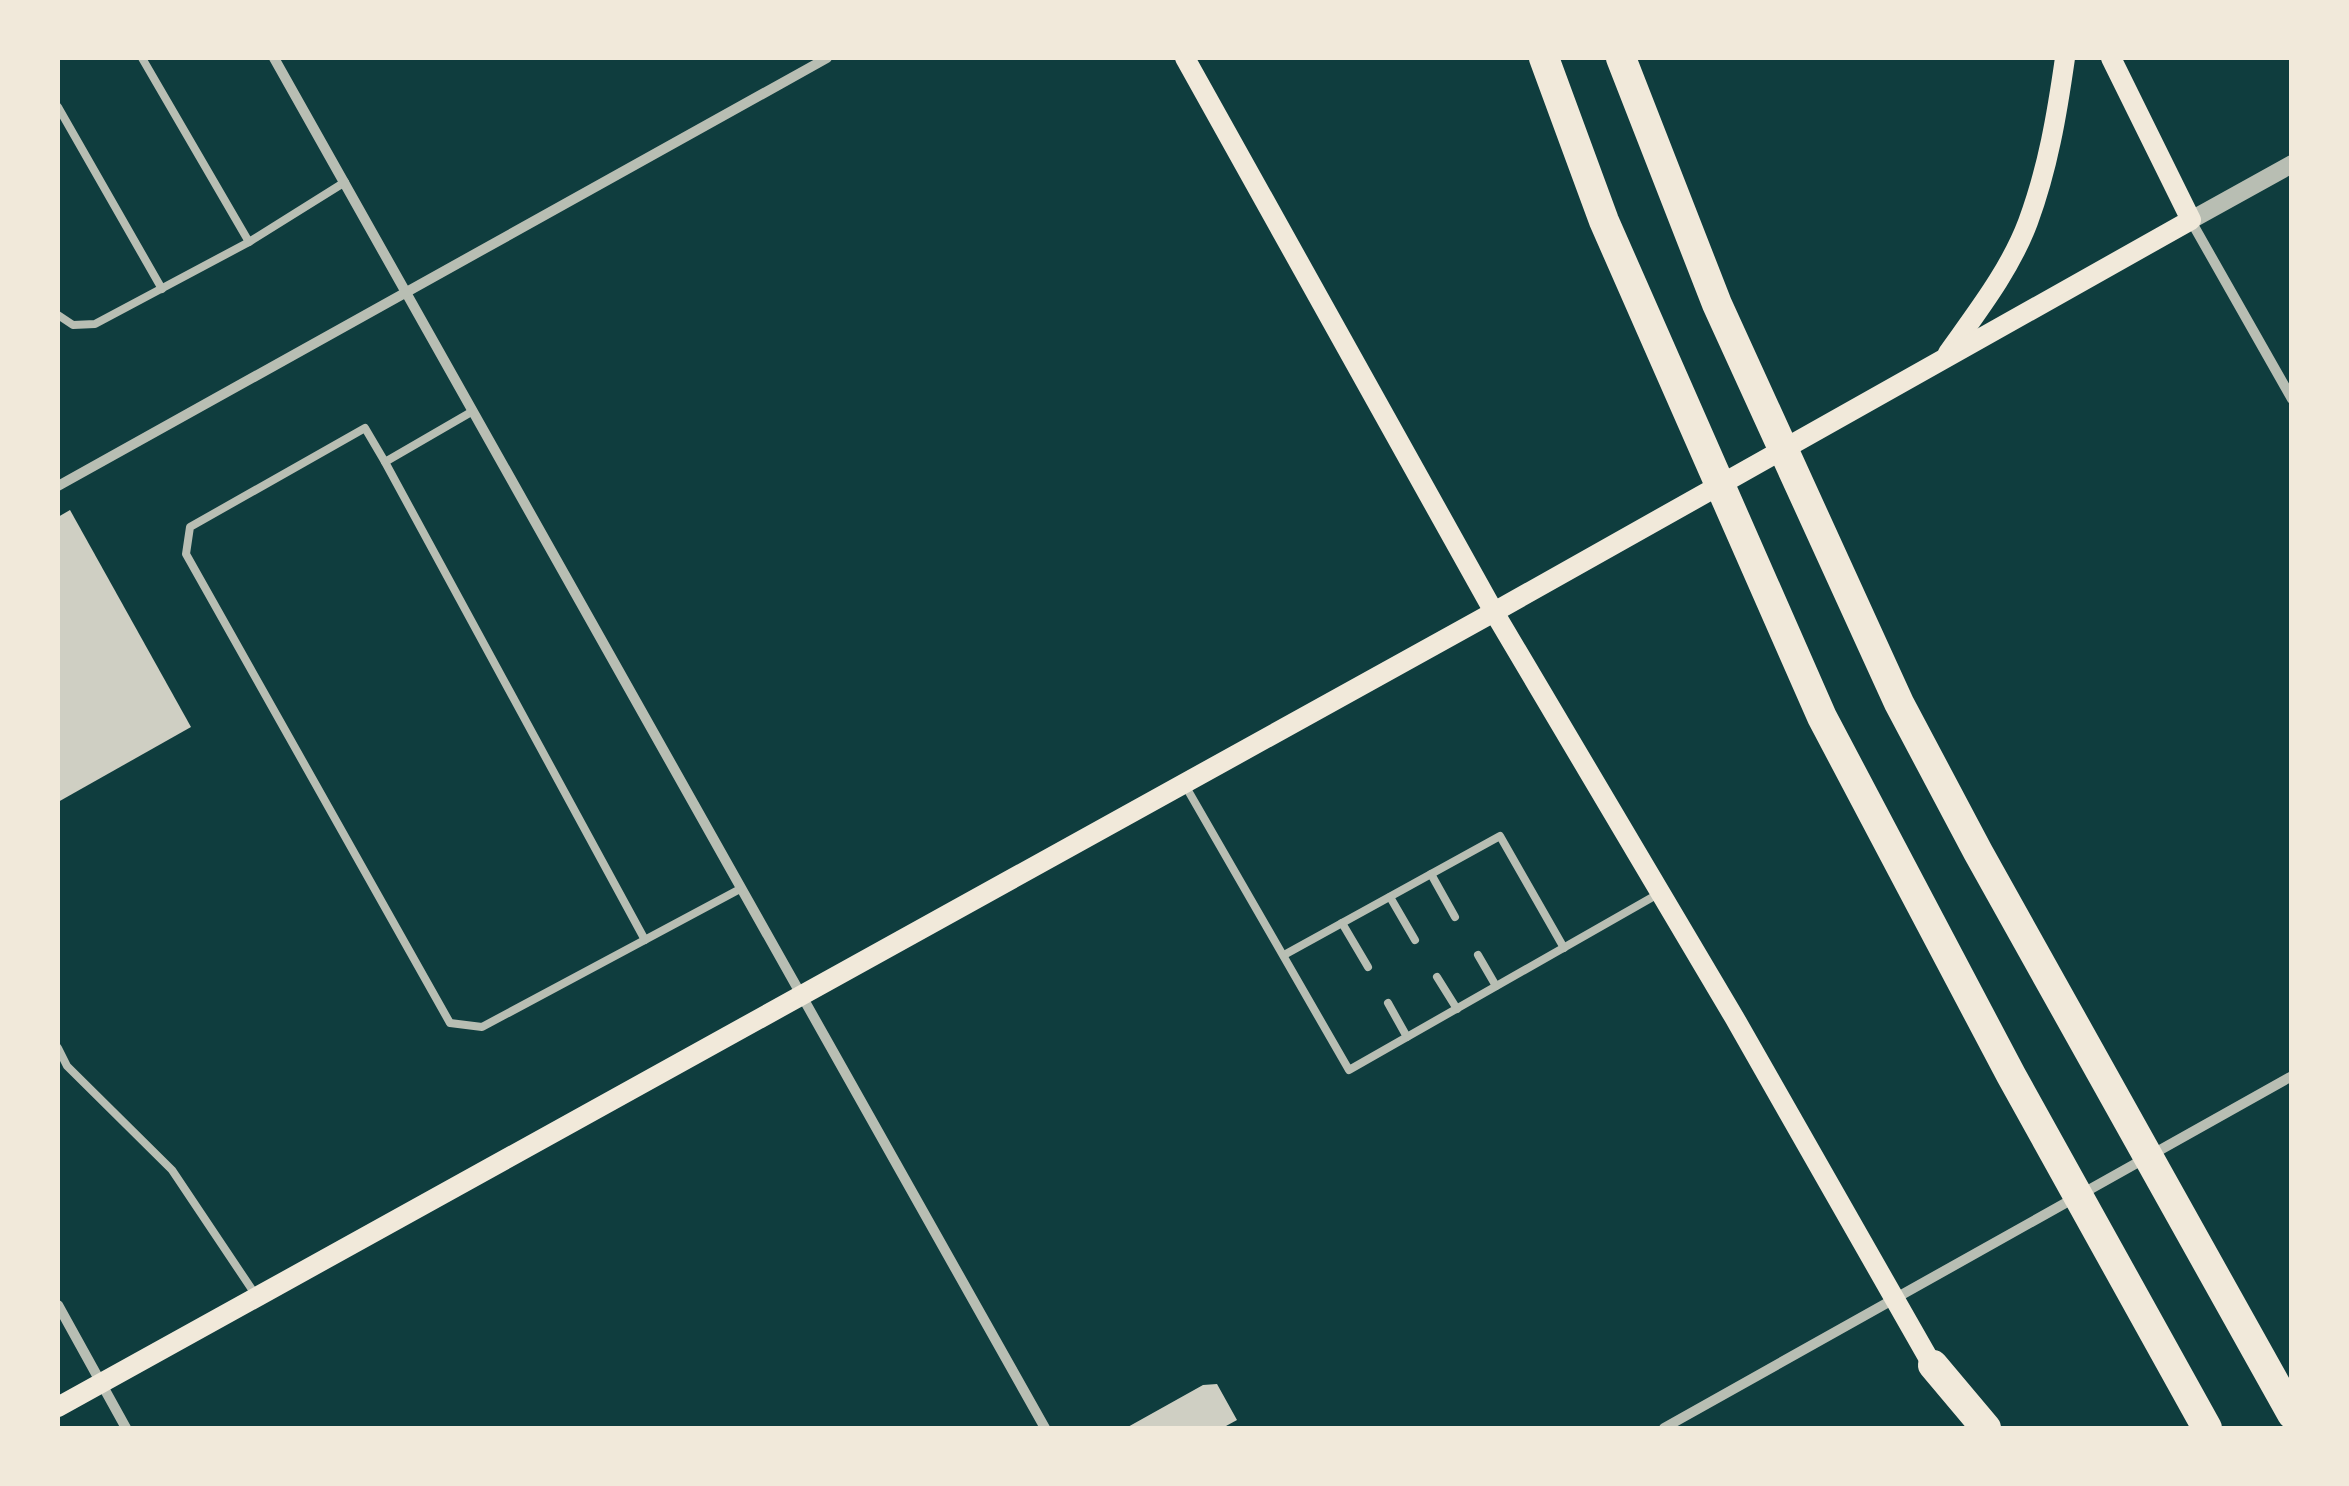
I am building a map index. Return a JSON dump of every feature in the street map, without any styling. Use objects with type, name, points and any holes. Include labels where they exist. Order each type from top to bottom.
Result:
[{"type":"highway","points":[[1544,58],[1604,221],[1822,717],[2010,1075],[2207,1428]]},
{"type":"highway","points":[[1621,58],[1717,304],[1840,578],[1917,736],[2292,1414]]},
{"type":"highway","points":[[1933,1365],[1986,1428]]},
{"type":"main road","points":[[1185,58],[1494,612],[1661,893],[1967,1428]]},
{"type":"main road","points":[[1945,358],[1994,289],[2027,224],[2055,134],[2065,58]]},
{"type":"main road","points":[[58,1407],[1494,612],[2190,220],[2111,58]]},
{"type":"street","points":[[274,58],[1045,1428]]},
{"type":"street","points":[[58,486],[827,58]]},
{"type":"street","points":[[2292,164],[2190,220],[2292,399]]},
{"type":"street","points":[[1664,1428],[2292,1076]]},
{"type":"street","points":[[58,1305],[126,1428]]},
{"type":"lane","points":[[142,58],[249,242]]},
{"type":"lane","points":[[58,107],[162,288]]},
{"type":"lane","points":[[58,315],[73,324],[95,324],[249,242],[345,182]]},
{"type":"lane","points":[[385,462],[474,411]]},
{"type":"lane","points":[[645,940],[365,428],[190,527],[186,554],[450,1023],[482,1027],[740,890]]},
{"type":"lane","points":[[1184,784],[1349,1070],[1661,893]]},
{"type":"lane","points":[[1284,956],[1500,836],[1564,948]]},
{"type":"lane","points":[[1431,874],[1456,916]]},
{"type":"lane","points":[[1390,897],[1416,940]]},
{"type":"lane","points":[[1342,923],[1368,967]]},
{"type":"lane","points":[[1478,955],[1496,986]]},
{"type":"lane","points":[[1438,977],[1457,1008]]},
{"type":"lane","points":[[1388,1003],[1407,1037]]},
{"type":"lane","points":[[58,1048],[68,1066],[172,1170],[257,1297]]},
{"type":"building","points":[[70,510],[191,727],[58,802],[58,517]]},
{"type":"building","points":[[1217,1384],[1237,1420],[1227,1428],[1126,1428],[1203,1385]]}]
